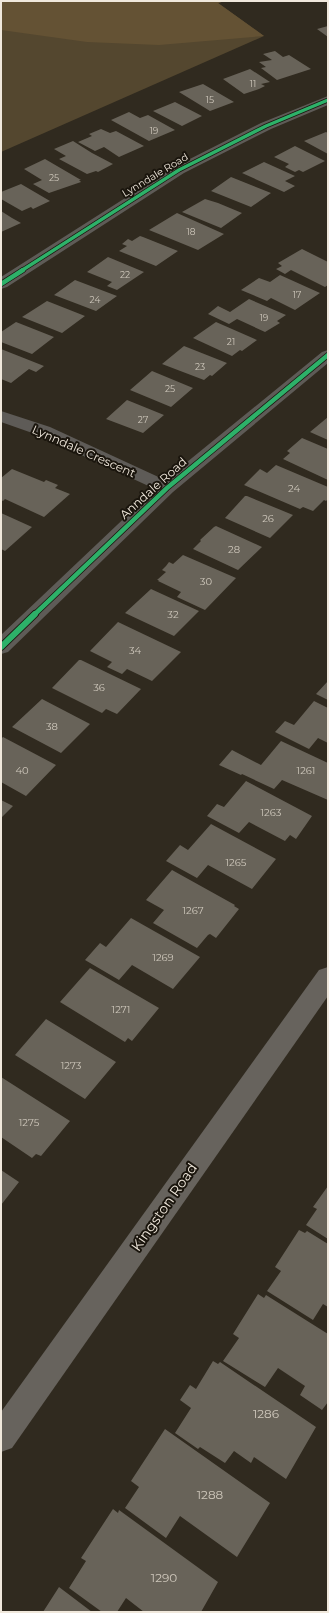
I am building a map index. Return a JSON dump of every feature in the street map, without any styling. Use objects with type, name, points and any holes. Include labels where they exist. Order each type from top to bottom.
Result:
[{"type":"main road","name":"Kingston Road","points":[[1,1437],[328,977]]},
{"type":"street","name":"Lynndale Road","points":[[1,284],[179,170],[266,126],[328,100]]},
{"type":"street","name":"Anndale Road","points":[[1,646],[167,488],[328,355]]},
{"type":"street","name":"Lynndale Crescent","points":[[1,416],[44,431],[167,488]]},
{"type":"shaded area","points":[[1,1],[225,1],[218,3],[264,36],[1,152]]},
{"type":"shaded area","points":[[1,1],[225,1],[218,3],[264,36],[159,45],[87,42],[1,30]]},
{"type":"building","points":[[328,26],[328,37],[317,29]]},
{"type":"building","points":[[275,51],[283,57],[289,55],[311,69],[277,80],[261,68],[266,67],[259,62],[272,60],[263,54]]},
{"type":"building","points":[[250,69],[270,82],[261,84],[265,86],[244,94],[223,79]]},
{"type":"building","points":[[203,84],[234,102],[210,111],[179,92]]},
{"type":"building","points":[[175,102],[202,116],[182,126],[153,111]]},
{"type":"building","points":[[129,112],[140,118],[148,115],[175,130],[149,141],[111,120]]},
{"type":"building","points":[[101,129],[110,133],[116,131],[144,146],[119,157],[104,147],[95,151],[78,142],[92,136],[89,134]]},
{"type":"building","points":[[326,132],[328,133],[328,154],[304,141]]},
{"type":"building","points":[[73,141],[113,164],[98,172],[96,171],[87,174],[59,159],[66,156],[54,149]]},
{"type":"building","points":[[295,146],[325,161],[303,172],[299,170],[295,172],[285,167],[289,164],[274,157]]},
{"type":"building","points":[[45,159],[81,180],[79,180],[81,182],[49,193],[33,184],[42,180],[24,169]]},
{"type":"building","points":[[264,162],[295,176],[285,181],[295,186],[284,192],[242,173]]},
{"type":"building","points":[[231,177],[271,193],[251,207],[211,191]]},
{"type":"building","points":[[21,184],[50,201],[33,209],[31,207],[22,211],[1,199],[1,192]]},
{"type":"building","points":[[205,199],[242,213],[221,228],[182,212]]},
{"type":"building","points":[[1,211],[12,218],[21,223],[1,232]]},
{"type":"building","points":[[177,213],[224,234],[198,250],[149,230]]},
{"type":"building","points":[[140,236],[178,251],[156,266],[119,251],[127,246],[122,244],[128,239],[132,241]]},
{"type":"building","points":[[302,249],[328,262],[328,285],[325,287],[291,270],[285,274],[276,269],[282,266],[278,263]]},
{"type":"building","points":[[108,257],[144,272],[117,290],[107,286],[112,282],[87,272]]},
{"type":"building","points":[[280,275],[320,293],[295,310],[271,298],[267,301],[241,290],[259,278],[270,282]]},
{"type":"building","points":[[75,280],[117,296],[96,311],[54,295]]},
{"type":"building","points":[[249,299],[286,315],[277,321],[280,323],[265,332],[237,319],[229,324],[208,314],[218,306],[230,312]]},
{"type":"building","points":[[47,301],[85,316],[62,333],[22,317]]},
{"type":"building","points":[[16,322],[54,337],[32,354],[1,342],[1,332]]},
{"type":"building","points":[[216,322],[257,340],[232,356],[193,338]]},
{"type":"building","points":[[184,346],[227,363],[212,376],[210,375],[204,380],[162,364]]},
{"type":"building","points":[[1,349],[44,366],[36,372],[29,369],[11,383],[1,379]]},
{"type":"building","points":[[152,371],[193,388],[171,407],[130,390]]},
{"type":"building","points":[[127,400],[164,415],[143,433],[106,419]]},
{"type":"building","points":[[328,417],[328,440],[310,432]]},
{"type":"building","points":[[302,438],[328,449],[328,480],[283,459],[290,453],[287,451]]},
{"type":"building","points":[[276,465],[328,487],[328,499],[326,501],[324,500],[313,511],[303,507],[300,509],[244,485],[260,469],[267,473]]},
{"type":"building","points":[[12,469],[44,482],[46,480],[58,485],[55,488],[70,494],[44,517],[5,499],[3,501],[1,500],[1,478]]},
{"type":"building","points":[[245,496],[293,515],[270,538],[225,518]]},
{"type":"building","points":[[1,513],[32,527],[5,551],[1,549]]},
{"type":"building","points":[[216,526],[262,547],[238,570],[193,549],[201,541],[200,540]]},
{"type":"building","points":[[183,555],[236,578],[205,610],[177,597],[181,592],[157,580],[166,572],[162,570],[169,562],[173,564]]},
{"type":"building","points":[[151,589],[199,611],[174,636],[125,613]]},
{"type":"building","points":[[118,622],[181,652],[152,681],[127,669],[122,674],[107,667],[112,662],[90,651]]},
{"type":"building","points":[[79,660],[141,689],[117,714],[106,709],[102,713],[52,688]]},
{"type":"building","points":[[328,681],[328,700],[316,694]]},
{"type":"building","points":[[42,699],[90,724],[61,753],[12,727]]},
{"type":"building","points":[[314,701],[328,708],[328,743],[318,738],[309,749],[275,732],[285,721],[294,725]]},
{"type":"building","points":[[3,737],[56,765],[26,796],[1,782],[1,739]]},
{"type":"building","points":[[281,741],[328,763],[328,800],[282,780],[274,789],[219,765],[232,750],[261,765]]},
{"type":"building","points":[[246,781],[312,816],[296,839],[290,835],[285,841],[249,822],[239,833],[207,816],[217,804],[224,807]]},
{"type":"building","points":[[1,800],[13,806],[1,818]]},
{"type":"building","points":[[211,824],[276,859],[252,889],[208,865],[197,878],[166,861],[180,845],[188,850]]},
{"type":"building","points":[[172,870],[235,905],[234,906],[239,909],[216,938],[210,934],[208,935],[197,948],[153,923],[164,910],[146,900]]},
{"type":"building","points":[[131,918],[200,957],[173,989],[132,965],[119,980],[85,960],[100,943],[106,947]]},
{"type":"building","points":[[90,968],[159,1008],[132,1041],[128,1038],[125,1042],[60,1002]]},
{"type":"building","points":[[46,1019],[116,1062],[85,1099],[15,1055]]},
{"type":"building","points":[[1,1077],[70,1121],[41,1156],[36,1154],[32,1158],[1,1137]]},
{"type":"building","points":[[1,1170],[19,1182],[1,1205]]},
{"type":"building","points":[[328,1186],[328,1239],[306,1225],[317,1209],[313,1207]]},
{"type":"building","points":[[299,1230],[305,1233],[307,1231],[328,1244],[328,1307],[323,1304],[313,1320],[267,1291],[281,1271],[275,1267]]},
{"type":"building","points":[[258,1294],[264,1298],[266,1295],[328,1334],[328,1402],[322,1410],[300,1395],[305,1386],[278,1368],[265,1387],[223,1361],[239,1338],[233,1334]]},
{"type":"building","points":[[213,1361],[218,1364],[220,1362],[316,1427],[286,1479],[254,1457],[251,1463],[234,1451],[225,1463],[200,1447],[198,1449],[175,1433],[191,1408],[180,1400],[190,1385],[196,1389]]},
{"type":"building","points":[[165,1429],[270,1503],[237,1557],[180,1516],[166,1538],[125,1508],[139,1487],[131,1481]]},
{"type":"building","points":[[113,1509],[118,1513],[119,1510],[218,1582],[201,1612],[144,1612],[126,1598],[117,1612],[102,1612],[69,1588],[86,1561],[81,1558]]},
{"type":"building","points":[[59,1587],[92,1612],[43,1612]]},
{"type":"cycle path","points":[[1,284],[179,170],[266,126],[328,100]]},
{"type":"cycle path","points":[[1,647],[167,488],[328,355]]}]
